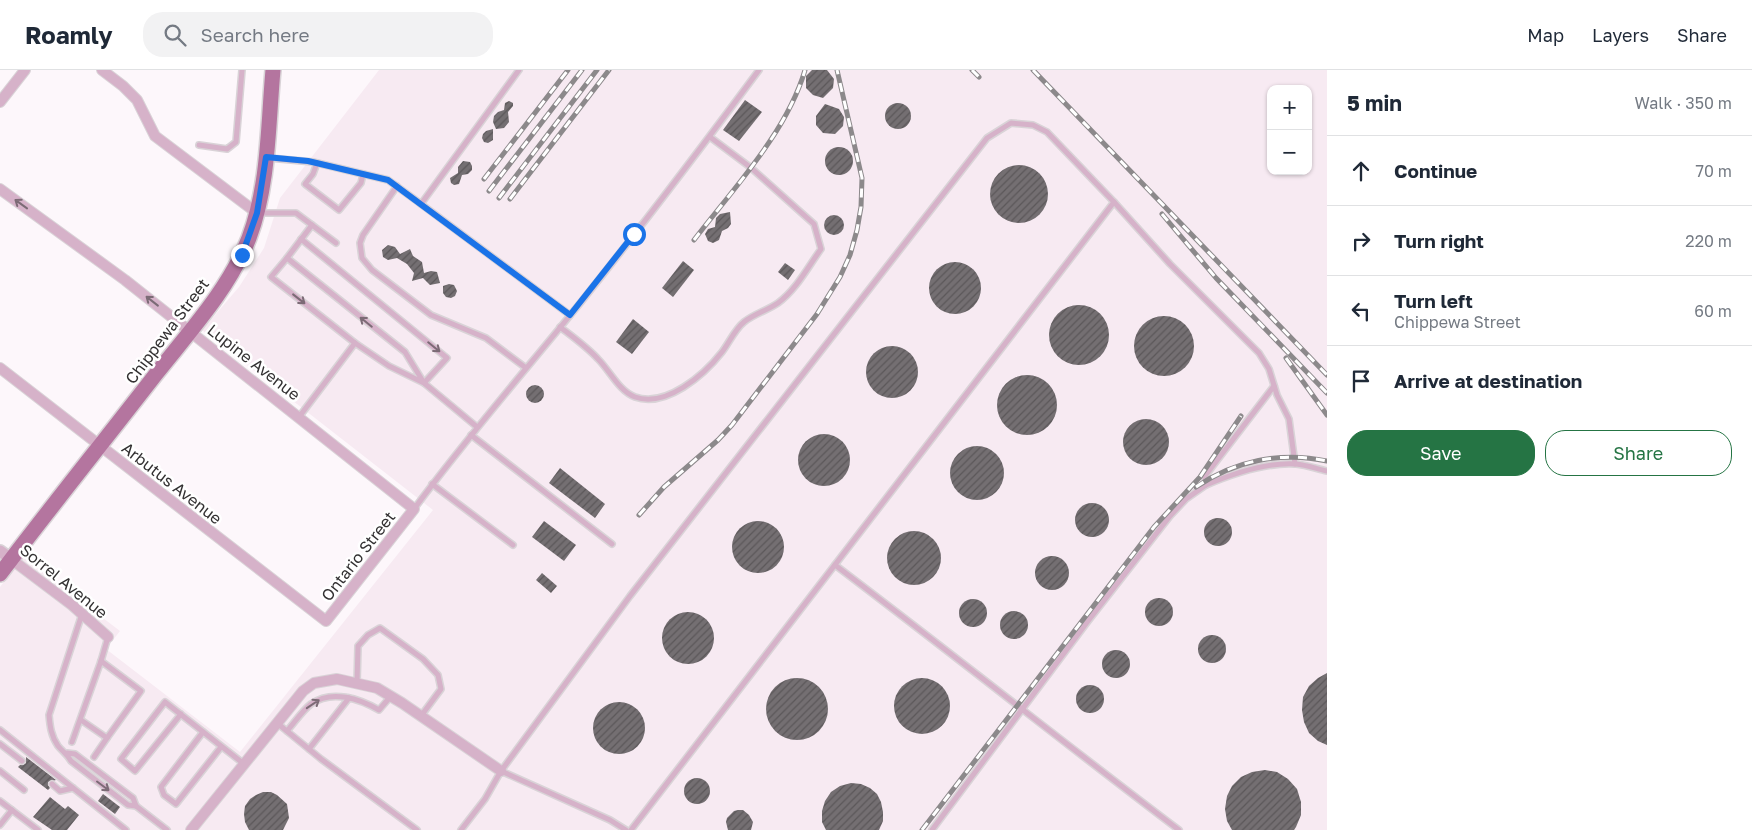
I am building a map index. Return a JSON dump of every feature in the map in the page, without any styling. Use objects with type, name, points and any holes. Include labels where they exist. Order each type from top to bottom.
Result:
[{"type":"main road","name":"Chippewa Street","points":[[0,574],[5,555],[100,447],[233,272],[249,237],[257,213],[266,157],[273,70]]},
{"type":"street","points":[[0,102],[25,70]]},
{"type":"street","points":[[102,70],[123,86],[137,100],[155,136],[257,213]]},
{"type":"street","name":"Lupine Avenue","points":[[0,189],[125,280],[414,509]]},
{"type":"street","name":"Arbutus Avenue","points":[[0,368],[326,621]]},
{"type":"street","name":"Ontario Street","points":[[326,621],[414,509]]},
{"type":"street","name":"Sorrel Avenue","points":[[5,555],[82,614],[108,637]]},
{"type":"street","points":[[191,830],[303,691],[314,683],[337,680],[377,688],[500,771]]},
{"type":"lane","points":[[199,145],[227,149],[236,142],[242,70]]},
{"type":"lane","points":[[421,204],[519,70]]},
{"type":"lane","points":[[414,509],[471,434],[570,315],[710,137],[759,70]]},
{"type":"lane","points":[[461,830],[485,799],[500,771],[630,596],[987,138],[1012,123],[1033,125],[1047,132],[1170,264],[1259,353],[1269,369],[1274,386],[1289,419],[1296,464]]},
{"type":"lane","points":[[560,327],[599,359],[627,392],[644,399],[667,396],[687,386],[720,355],[744,322],[778,303],[792,290],[821,249],[814,224],[750,167],[710,137]]},
{"type":"lane","points":[[266,157],[297,159],[388,180],[570,315]]},
{"type":"lane","points":[[317,163],[313,174],[305,184],[340,210],[361,183],[363,174]]},
{"type":"lane","points":[[396,186],[363,235],[360,243],[362,258],[372,270],[431,315],[486,338],[526,368]]},
{"type":"lane","points":[[631,830],[1114,202]]},
{"type":"lane","points":[[257,213],[296,213],[336,243]]},
{"type":"lane","points":[[312,225],[271,277],[355,343],[388,366],[424,383],[477,427]]},
{"type":"lane","points":[[301,239],[447,358],[424,383]]},
{"type":"lane","points":[[287,258],[404,352],[424,383]]},
{"type":"lane","points":[[299,417],[355,343]]},
{"type":"lane","points":[[1206,485],[1205,476],[1274,386]]},
{"type":"lane","points":[[471,434],[612,544]]},
{"type":"lane","points":[[932,830],[1170,516],[1186,499],[1206,485],[1224,477],[1263,467],[1296,464],[1327,470]]},
{"type":"lane","points":[[432,484],[513,545]]},
{"type":"lane","points":[[835,564],[1179,830]]},
{"type":"lane","points":[[82,614],[49,715],[50,730],[58,746],[67,754],[71,761],[128,805],[136,806],[167,830]]},
{"type":"lane","points":[[357,683],[358,646],[368,635],[380,628],[423,659],[438,675],[441,689],[421,716]]},
{"type":"lane","points":[[72,742],[108,637]]},
{"type":"lane","points":[[94,757],[141,691],[101,661]]},
{"type":"lane","points":[[288,731],[302,712],[318,700],[349,698],[362,701],[379,710],[390,696]]},
{"type":"lane","points":[[309,749],[349,698]]},
{"type":"lane","points":[[180,714],[135,771],[120,760],[165,702],[244,764]]},
{"type":"lane","points":[[81,720],[107,738]]},
{"type":"lane","points":[[277,723],[417,830]]},
{"type":"lane","points":[[1,732],[126,830]]},
{"type":"lane","points":[[203,732],[161,787],[164,796],[176,804],[222,746]]},
{"type":"lane","points":[[0,744],[22,762]]},
{"type":"lane","points":[[67,754],[75,754],[133,798],[136,806]]},
{"type":"lane","points":[[0,771],[24,790]]},
{"type":"lane","points":[[500,771],[610,820],[625,830]]},
{"type":"lane","points":[[52,784],[60,791],[73,788]]},
{"type":"lane","points":[[0,801],[38,830]]},
{"type":"lane","points":[[0,825],[12,810]]},
{"type":"shaded area","points":[[379,70],[1327,70],[1327,830],[0,830],[0,587],[23,557],[120,631],[106,649],[240,752],[433,510],[202,330],[239,287],[264,248],[280,198]]},
{"type":"building","points":[[812,70],[827,70],[834,79],[833,88],[823,98],[813,95],[806,88],[806,76]]},
{"type":"building","points":[[745,100],[762,112],[739,141],[723,130]]},
{"type":"building","points":[[509,101],[513,103],[513,106],[508,112],[509,122],[504,128],[496,129],[493,122],[494,116],[504,110],[505,103]]},
{"type":"building","points":[[898,103],[907,107],[911,116],[907,125],[898,129],[889,125],[885,116],[889,107]]},
{"type":"building","points":[[825,104],[839,109],[844,117],[843,126],[835,134],[823,133],[816,125],[816,116]]},
{"type":"building","points":[[493,129],[493,140],[488,143],[484,142],[483,134]]},
{"type":"building","points":[[839,147],[849,151],[853,161],[849,171],[839,175],[829,171],[825,161],[829,151]]},
{"type":"building","points":[[463,161],[470,162],[472,170],[468,174],[462,175],[459,184],[454,185],[451,183],[450,178],[458,173],[458,167]]},
{"type":"building","points":[[1013,165],[1025,165],[1040,173],[1048,188],[1048,200],[1040,215],[1025,223],[1013,223],[998,215],[990,200],[990,188],[998,173]]},
{"type":"building","points":[[730,212],[731,224],[722,231],[719,240],[713,243],[708,241],[705,234],[708,229],[715,227],[716,218],[720,214]]},
{"type":"building","points":[[834,215],[841,218],[844,225],[841,232],[834,235],[827,232],[824,225],[827,218]]},
{"type":"building","points":[[388,245],[395,247],[400,254],[410,249],[413,256],[422,262],[424,273],[437,272],[440,283],[430,285],[423,278],[412,281],[414,273],[407,264],[397,258],[388,260],[383,257],[382,250]]},
{"type":"building","points":[[683,261],[694,270],[673,297],[662,288]]},
{"type":"building","points":[[955,262],[969,266],[977,274],[981,288],[977,302],[969,310],[955,314],[941,310],[933,302],[929,288],[933,274],[941,266]]},
{"type":"building","points":[[785,263],[795,270],[788,280],[778,272]]},
{"type":"building","points":[[454,285],[457,291],[455,296],[451,298],[446,297],[443,293],[443,286]]},
{"type":"building","points":[[1079,305],[1096,310],[1104,318],[1109,335],[1104,352],[1096,360],[1079,365],[1062,360],[1054,352],[1049,335],[1054,318],[1062,310]]},
{"type":"building","points":[[1164,316],[1181,321],[1189,329],[1194,346],[1189,363],[1181,371],[1164,376],[1147,371],[1139,363],[1134,346],[1139,329],[1147,321]]},
{"type":"building","points":[[633,319],[649,332],[632,354],[616,342]]},
{"type":"building","points":[[892,346],[906,350],[914,358],[918,372],[914,386],[906,394],[892,398],[878,394],[870,386],[866,372],[870,358],[878,350]]},
{"type":"building","points":[[1027,375],[1043,380],[1048,384],[1052,389],[1057,405],[1052,421],[1048,426],[1043,430],[1027,435],[1011,430],[1006,426],[1002,421],[997,405],[1002,389],[1006,384],[1011,380]]},
{"type":"building","points":[[535,385],[541,388],[544,394],[541,400],[535,403],[529,400],[526,394],[529,388]]},
{"type":"building","points":[[1141,419],[1151,419],[1165,429],[1169,442],[1165,455],[1159,461],[1151,465],[1141,465],[1127,455],[1123,447],[1123,437],[1133,423]]},
{"type":"building","points":[[824,434],[838,438],[846,446],[850,460],[846,474],[838,482],[824,486],[810,482],[802,474],[798,460],[802,446],[810,438]]},
{"type":"building","points":[[972,446],[982,446],[992,450],[1000,458],[1004,473],[1000,488],[992,496],[982,500],[972,500],[962,496],[954,488],[950,478],[950,468],[954,458],[962,450]]},
{"type":"building","points":[[560,468],[605,504],[595,518],[549,483]]},
{"type":"building","points":[[1092,503],[1104,508],[1109,520],[1104,532],[1092,537],[1080,532],[1075,520],[1080,508]]},
{"type":"building","points":[[1218,518],[1228,522],[1232,532],[1228,542],[1218,546],[1208,542],[1204,532],[1208,522]]},
{"type":"building","points":[[544,521],[576,545],[564,561],[532,537]]},
{"type":"building","points":[[758,521],[772,525],[780,533],[784,547],[780,561],[772,569],[758,573],[744,569],[736,561],[732,547],[736,533],[744,525]]},
{"type":"building","points":[[909,531],[919,531],[929,535],[937,543],[941,558],[937,573],[929,581],[919,585],[909,585],[899,581],[891,573],[887,563],[887,553],[891,543],[899,535]]},
{"type":"building","points":[[1052,556],[1064,561],[1069,573],[1064,585],[1052,590],[1040,585],[1035,573],[1040,561]]},
{"type":"building","points":[[542,573],[557,586],[551,593],[536,580]]},
{"type":"building","points":[[1159,598],[1169,602],[1173,612],[1169,622],[1159,626],[1149,622],[1145,612],[1149,602]]},
{"type":"building","points":[[973,599],[983,603],[987,613],[983,623],[973,627],[963,623],[959,613],[963,603]]},
{"type":"building","points":[[1014,611],[1024,615],[1028,625],[1024,635],[1014,639],[1004,635],[1000,625],[1004,615]]},
{"type":"building","points":[[688,612],[698,614],[706,620],[712,628],[714,638],[712,648],[706,656],[698,662],[688,664],[678,662],[670,656],[664,648],[662,638],[664,628],[670,620],[678,614]]},
{"type":"building","points":[[1212,635],[1222,639],[1226,649],[1222,659],[1212,663],[1202,659],[1198,649],[1202,639]]},
{"type":"building","points":[[1116,650],[1126,654],[1130,664],[1126,674],[1116,678],[1106,674],[1102,664],[1106,654]]},
{"type":"building","points":[[1327,673],[1327,745],[1318,741],[1309,733],[1304,722],[1302,710],[1303,697],[1309,686]]},
{"type":"building","points":[[797,678],[814,683],[819,687],[823,692],[828,709],[823,726],[819,731],[814,735],[797,740],[780,735],[775,731],[771,726],[766,709],[771,692],[775,687],[780,683]]},
{"type":"building","points":[[922,678],[933,680],[942,686],[948,695],[950,706],[948,717],[942,726],[933,732],[922,734],[911,732],[902,726],[896,717],[894,706],[896,695],[902,686],[911,680]]},
{"type":"building","points":[[1090,685],[1100,689],[1104,699],[1100,709],[1090,713],[1080,709],[1076,699],[1080,689]]},
{"type":"building","points":[[619,702],[633,706],[641,714],[645,728],[641,742],[633,750],[619,754],[605,750],[597,742],[593,728],[597,714],[605,706]]},
{"type":"building","points":[[26,757],[56,780],[48,782],[50,788],[48,790],[18,767],[26,763]]},
{"type":"building","points":[[1265,770],[1277,772],[1288,779],[1297,789],[1301,802],[1301,815],[1296,827],[1294,830],[1232,830],[1227,821],[1225,809],[1227,796],[1232,786],[1241,777],[1252,772]]},
{"type":"building","points":[[697,778],[706,782],[710,791],[706,800],[697,804],[688,800],[684,791],[688,782]]},
{"type":"building","points":[[851,783],[861,784],[877,794],[883,812],[883,821],[879,830],[826,830],[822,822],[822,811],[825,801],[831,792],[840,786]]},
{"type":"building","points":[[263,792],[271,792],[277,795],[287,804],[289,818],[283,830],[249,830],[245,822],[245,806],[250,799]]},
{"type":"building","points":[[103,794],[120,807],[115,814],[98,801]]},
{"type":"building","points":[[50,797],[65,809],[68,806],[79,815],[67,830],[52,830],[33,817]]},
{"type":"building","points":[[743,810],[749,815],[753,822],[751,830],[728,830],[727,818],[734,811]]},
{"type":"railway","points":[[484,179],[568,70]]},
{"type":"railway","points":[[489,191],[582,70]]},
{"type":"railway","points":[[499,198],[597,70]]},
{"type":"railway","points":[[510,199],[609,70]]},
{"type":"railway","points":[[694,240],[742,180],[772,138],[786,116],[805,70]]},
{"type":"railway","points":[[639,515],[664,487],[718,440],[732,425],[817,314],[840,277],[850,255],[861,207],[862,178],[837,70]]},
{"type":"railway","points":[[972,70],[979,77]]},
{"type":"railway","points":[[1033,70],[1327,375]]},
{"type":"railway","points":[[1162,214],[1216,278],[1327,393]]},
{"type":"railway","points":[[1286,358],[1327,415]]},
{"type":"railway","points":[[922,830],[1154,527],[1200,477],[1241,416]]},
{"type":"railway","points":[[1196,487],[1226,471],[1258,461],[1292,457],[1327,461]]},
{"type":"route","points":[[242,255],[257,213],[266,157],[308,161],[388,180],[570,315],[634,234]]}]
